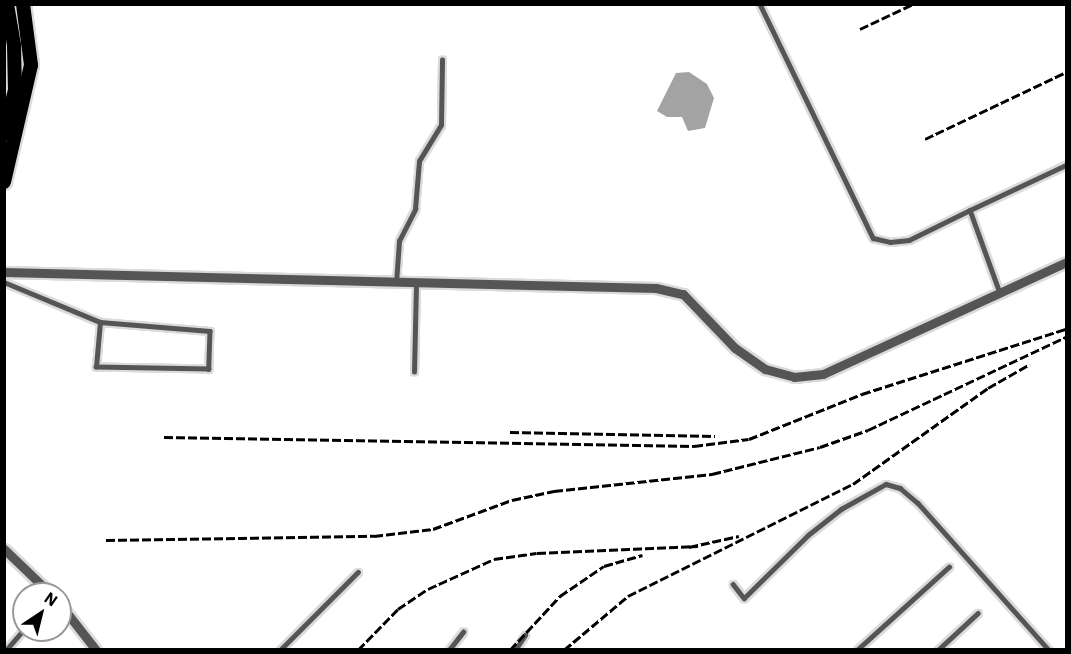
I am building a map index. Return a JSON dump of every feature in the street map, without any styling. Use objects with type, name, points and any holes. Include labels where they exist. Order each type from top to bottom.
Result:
[{"type":"main road","points":[[4,134],[15,90],[14,45],[7,4]]},
{"type":"main road","points":[[4,182],[31,65],[23,4]]},
{"type":"street","points":[[4,272],[656,288],[683,294],[735,348],[765,369],[794,377],[823,374],[1066,262]]},
{"type":"street","points":[[4,549],[38,582]]},
{"type":"street","points":[[72,619],[96,650]]},
{"type":"lane","points":[[760,4],[873,238],[890,242],[909,240],[1066,165]]},
{"type":"lane","points":[[396,283],[399,241],[416,209],[419,161],[441,125],[442,60]]},
{"type":"lane","points":[[970,210],[1000,293]]},
{"type":"lane","points":[[4,282],[100,321],[210,331],[209,369],[96,367],[100,321]]},
{"type":"lane","points":[[414,372],[416,283]]},
{"type":"lane","points":[[733,584],[744,598],[808,535],[841,509],[886,484],[900,488],[918,502],[1048,650]]},
{"type":"lane","points":[[857,650],[950,567]]},
{"type":"lane","points":[[280,650],[358,572]]},
{"type":"lane","points":[[938,650],[978,613]]},
{"type":"lane","points":[[449,650],[463,632]]},
{"type":"lane","points":[[515,650],[525,635]]},
{"type":"shaded area","points":[[689,72],[707,84],[714,98],[705,128],[688,131],[682,117],[667,117],[657,111],[676,73]]},
{"type":"railway","points":[[860,29],[913,4]]},
{"type":"railway","points":[[925,139],[1066,72]]},
{"type":"railway","points":[[164,437],[694,446],[749,439],[862,394],[1066,329]]},
{"type":"railway","points":[[106,540],[374,536],[433,529],[512,500],[554,491],[712,474],[820,447],[868,430],[1066,337]]},
{"type":"railway","points":[[564,650],[628,596],[853,484],[988,388],[1030,364]]},
{"type":"railway","points":[[510,432],[715,436]]},
{"type":"railway","points":[[689,547],[739,536]]},
{"type":"railway","points":[[358,650],[398,609],[428,589],[494,559],[537,553],[698,546]]},
{"type":"railway","points":[[510,650],[560,596],[604,566],[642,555]]}]
